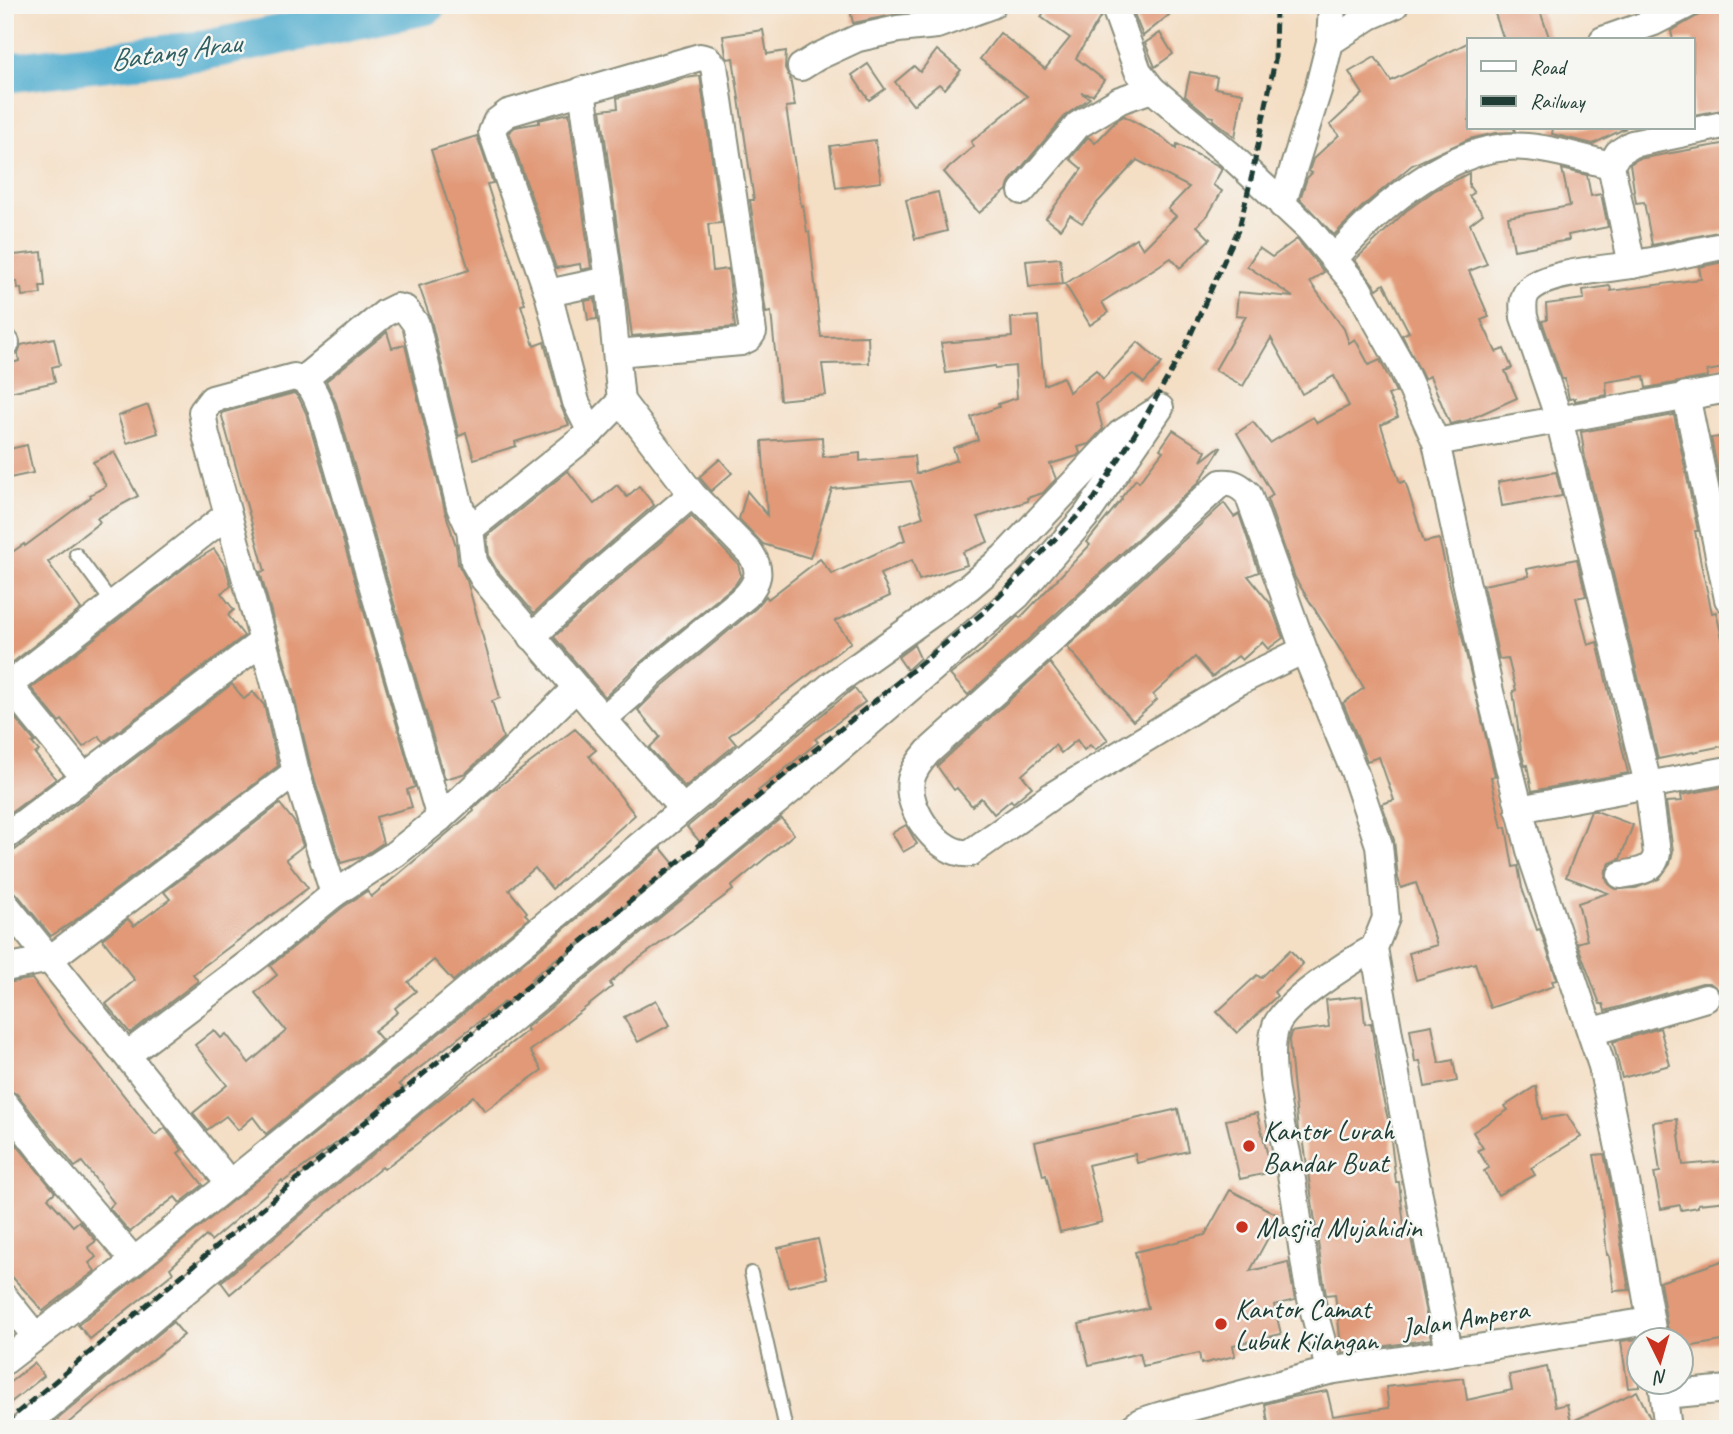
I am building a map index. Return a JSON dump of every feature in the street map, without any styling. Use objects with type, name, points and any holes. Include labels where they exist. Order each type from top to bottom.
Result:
[{"type":"street","points":[[801,67],[858,38],[898,29],[937,25],[992,5]]},
{"type":"street","name":"Jalan Ampera","points":[[1114,5],[1138,71],[1152,89],[1229,154],[1308,228],[1358,288],[1405,373],[1436,442],[1468,596],[1531,854],[1602,1066],[1627,1186],[1651,1326]]},
{"type":"street","points":[[1282,205],[1330,42],[1332,5]]},
{"type":"street","points":[[1330,42],[1370,16],[1395,5]]},
{"type":"street","points":[[1609,38],[1654,22],[1687,5]]},
{"type":"street","points":[[591,432],[576,402],[548,293],[492,132],[496,122],[508,113],[700,57],[708,59],[714,66],[753,332],[741,342],[617,353]]},
{"type":"street","points":[[1021,191],[1079,125],[1119,100],[1152,89]]},
{"type":"street","points":[[582,90],[609,280],[621,401],[692,494],[751,554],[757,563],[758,573],[755,585],[746,596],[651,674],[603,719]]},
{"type":"street","points":[[1632,265],[1611,165],[1618,153],[1632,144],[1728,124]]},
{"type":"street","points":[[1335,258],[1355,234],[1384,208],[1446,166],[1466,156],[1487,150],[1528,147],[1611,165]]},
{"type":"street","points":[[1620,875],[1644,871],[1656,860],[1648,784],[1559,419],[1524,317],[1523,304],[1527,292],[1534,286],[1567,274],[1632,265],[1728,245]]},
{"type":"street","points":[[548,293],[609,280]]},
{"type":"street","points":[[304,379],[385,313],[397,307],[405,309],[416,324],[457,496],[470,529],[474,562],[483,578],[532,637],[682,808]]},
{"type":"street","points":[[334,894],[296,772],[244,568],[202,419],[203,408],[212,398],[294,377],[304,379],[312,386],[321,408],[440,818]]},
{"type":"street","points":[[1436,442],[1728,389]]},
{"type":"street","points":[[1686,395],[1728,599]]},
{"type":"street","points":[[470,529],[591,432],[621,401]]},
{"type":"street","points":[[5,1361],[134,1261],[407,1040],[834,683],[969,587],[1004,557],[1120,433],[1160,408],[1085,517],[1017,596],[803,780],[413,1100],[21,1429]]},
{"type":"street","points":[[1304,650],[1238,682],[1050,797],[971,853],[961,855],[937,841],[921,820],[910,794],[911,779],[919,761],[928,752],[1221,483],[1241,486],[1248,494],[1304,650],[1354,771],[1379,845],[1386,918],[1374,948],[1395,1074],[1449,1351]]},
{"type":"street","points":[[532,637],[594,577],[692,494]]},
{"type":"street","points":[[84,777],[7,683],[227,515]]},
{"type":"street","points":[[5,837],[263,641]]},
{"type":"street","points":[[127,1055],[258,957],[334,894],[395,854],[440,818],[576,688]]},
{"type":"street","points":[[1519,808],[1728,770]]},
{"type":"street","points":[[5,968],[50,959],[296,772]]},
{"type":"street","points":[[5,904],[230,1184]]},
{"type":"street","points":[[1329,1371],[1309,1292],[1297,1207],[1279,1116],[1273,1045],[1275,1028],[1281,1015],[1339,969],[1374,948]]},
{"type":"street","points":[[1591,1032],[1706,998]]},
{"type":"street","points":[[5,1104],[54,1167],[134,1261]]},
{"type":"street","points":[[5,1298],[36,1337]]},
{"type":"street","name":"Jalan Ampera","points":[[1131,1429],[1140,1422],[1162,1415],[1329,1371],[1449,1351],[1624,1333]]},
{"type":"street","points":[[1694,1388],[1728,1388]]},
{"type":"street","points":[[1664,1396],[1668,1429]]},
{"type":"lane","points":[[76,554],[113,604]]},
{"type":"lane","points":[[751,1273],[786,1429]]},
{"type":"building","points":[[849,5],[902,5],[903,13],[853,23]]},
{"type":"building","points":[[1048,5],[1083,5],[1101,16],[1076,58],[1104,80],[1093,95],[1081,93],[1090,98],[1066,115],[1010,181],[1007,190],[979,213],[944,172],[974,146],[971,142],[1027,96],[980,59],[1000,33],[1045,69],[1070,38],[1041,17]]},
{"type":"building","points":[[1140,5],[1161,5],[1169,15],[1143,36],[1133,11]]},
{"type":"building","points":[[1492,5],[1538,5],[1549,38],[1503,38]]},
{"type":"building","points":[[1704,5],[1728,5],[1728,89],[1721,90],[1728,109],[1694,115],[1694,38],[1673,38],[1671,31],[1705,14]]},
{"type":"building","points":[[763,30],[767,54],[786,51],[785,68],[790,78],[795,106],[786,107],[801,206],[803,205],[809,232],[821,337],[868,336],[869,363],[822,364],[826,395],[780,400],[771,312],[766,313],[750,200],[754,200],[733,58],[728,59],[726,56],[723,36]]},
{"type":"building","points":[[1160,33],[1173,54],[1155,67],[1145,43]]},
{"type":"building","points":[[1467,43],[1467,130],[1515,132],[1469,139],[1412,165],[1363,206],[1334,235],[1300,199],[1307,178],[1312,173],[1309,171],[1313,159],[1339,135],[1330,125],[1363,94],[1349,72],[1375,57],[1391,81]]},
{"type":"building","points":[[937,50],[961,70],[945,89],[939,84],[913,105],[895,82],[914,66],[920,72]]},
{"type":"building","points":[[868,64],[885,89],[869,100],[852,75]]},
{"type":"building","points":[[1190,72],[1217,77],[1215,88],[1243,93],[1235,137],[1213,120],[1214,117],[1209,116],[1185,96]]},
{"type":"building","points":[[700,76],[721,223],[708,224],[713,271],[728,269],[735,327],[632,336],[601,110],[618,108],[617,98]]},
{"type":"building","points":[[569,113],[591,268],[581,270],[580,264],[556,268],[509,132],[515,127],[539,123],[539,120]]},
{"type":"building","points":[[1124,116],[1161,136],[1176,149],[1177,144],[1219,166],[1222,169],[1213,185],[1222,191],[1208,215],[1197,226],[1210,239],[1180,268],[1171,258],[1102,302],[1108,313],[1090,325],[1065,284],[1136,238],[1143,249],[1176,216],[1168,209],[1189,187],[1137,160],[1082,223],[1070,215],[1060,229],[1046,218],[1082,169],[1070,159],[1088,137],[1095,143]]},
{"type":"building","points":[[1553,130],[1622,130],[1593,144],[1552,134]]},
{"type":"building","points":[[477,136],[493,183],[487,184],[525,304],[521,305],[534,346],[544,342],[561,406],[569,425],[515,442],[516,446],[474,459],[466,433],[459,436],[431,320],[419,286],[469,270],[431,150]]},
{"type":"building","points":[[875,140],[881,182],[836,188],[830,146]]},
{"type":"building","points":[[1728,143],[1728,230],[1652,245],[1644,202],[1636,203],[1630,164],[1638,159]]},
{"type":"building","points":[[1562,169],[1587,175],[1591,196],[1601,194],[1608,227],[1568,235],[1569,240],[1514,250],[1508,217],[1570,206]]},
{"type":"building","points":[[1469,173],[1469,186],[1474,193],[1469,196],[1483,214],[1470,224],[1487,264],[1469,271],[1489,317],[1481,320],[1496,352],[1504,349],[1512,368],[1505,371],[1517,398],[1468,420],[1450,424],[1430,376],[1424,379],[1402,335],[1409,332],[1384,284],[1377,289],[1355,260],[1406,211],[1435,190]]},
{"type":"building","points":[[938,192],[947,231],[915,239],[906,200]]},
{"type":"building","points":[[1297,239],[1324,272],[1310,282],[1344,329],[1349,343],[1355,339],[1369,365],[1380,360],[1396,392],[1388,395],[1398,417],[1381,425],[1400,483],[1405,481],[1424,542],[1439,539],[1495,776],[1491,777],[1502,828],[1506,827],[1513,867],[1518,866],[1522,888],[1537,930],[1540,929],[1557,980],[1552,981],[1554,986],[1490,1008],[1475,963],[1416,980],[1409,953],[1437,945],[1416,883],[1401,888],[1394,840],[1382,804],[1394,800],[1379,757],[1367,761],[1343,703],[1364,688],[1295,578],[1267,499],[1273,495],[1237,433],[1253,422],[1270,443],[1313,417],[1317,423],[1349,406],[1334,376],[1302,394],[1271,338],[1243,386],[1215,370],[1246,316],[1236,315],[1238,292],[1293,297],[1247,266],[1259,248],[1272,257]]},
{"type":"building","points":[[42,252],[45,286],[40,286],[41,294],[22,296],[17,281],[7,282],[5,256]]},
{"type":"building","points":[[1060,258],[1063,284],[1029,287],[1026,261]]},
{"type":"building","points":[[1728,261],[1728,363],[1724,364],[1724,368],[1707,371],[1708,377],[1646,388],[1644,376],[1606,382],[1607,395],[1575,401],[1575,398],[1569,399],[1565,379],[1562,379],[1542,321],[1547,320],[1546,304],[1584,299],[1583,290],[1610,286],[1611,291],[1701,279],[1699,267]]},
{"type":"building","points":[[595,299],[597,319],[588,320],[585,301]]},
{"type":"building","points":[[1038,316],[1044,385],[1063,377],[1069,392],[1096,370],[1103,379],[1138,342],[1162,363],[1144,383],[1133,374],[1096,404],[1103,429],[1089,444],[1078,447],[1080,453],[1077,456],[1050,464],[1056,479],[1043,493],[1027,498],[1028,501],[978,517],[988,542],[963,552],[967,565],[919,580],[912,560],[880,574],[890,596],[835,621],[851,642],[729,736],[736,744],[685,787],[649,748],[660,737],[638,710],[662,686],[756,608],[766,596],[768,599],[820,559],[832,574],[905,540],[900,525],[923,517],[911,481],[832,489],[810,558],[763,544],[739,519],[747,491],[767,515],[762,441],[822,437],[823,457],[860,453],[860,461],[914,456],[916,474],[957,460],[953,448],[978,440],[971,417],[1017,398],[1015,366],[946,373],[941,343],[1012,337],[1011,318]]},
{"type":"building","points":[[387,332],[392,348],[405,345],[456,546],[458,564],[467,581],[500,698],[492,701],[503,738],[466,773],[445,779],[336,403],[326,381]]},
{"type":"building","points":[[54,338],[60,365],[52,367],[55,382],[5,393],[5,365],[19,361],[21,345]]},
{"type":"building","points":[[294,393],[306,413],[415,787],[407,790],[412,807],[376,817],[383,843],[362,857],[341,863],[311,768],[260,572],[265,571],[221,413]]},
{"type":"building","points":[[148,405],[158,433],[127,443],[118,416]]},
{"type":"building","points":[[1674,415],[1698,531],[1695,531],[1701,564],[1712,613],[1716,612],[1728,664],[1728,706],[1724,707],[1728,724],[1728,745],[1658,759],[1581,432]]},
{"type":"building","points":[[1173,430],[1206,451],[1201,461],[1221,448],[1199,482],[968,695],[950,675],[1018,616],[1020,618],[1090,545],[1087,542],[1136,479],[1139,482],[1163,451],[1160,449]]},
{"type":"building","points":[[1728,436],[1728,520],[1711,438]]},
{"type":"building","points":[[27,445],[33,473],[5,479],[5,450]]},
{"type":"building","points":[[114,452],[138,496],[97,518],[100,522],[48,562],[81,609],[5,666],[5,557],[24,544],[25,546],[91,497],[90,495],[106,486],[93,462]]},
{"type":"building","points":[[720,459],[732,473],[711,491],[699,477]]},
{"type":"building","points":[[568,471],[594,504],[617,485],[627,497],[639,486],[654,505],[534,613],[496,569],[489,557],[487,536]]},
{"type":"building","points":[[1556,472],[1562,496],[1502,506],[1498,482]]},
{"type":"building","points":[[1224,503],[1234,517],[1239,514],[1259,572],[1248,576],[1270,603],[1283,638],[1268,649],[1262,642],[1242,660],[1238,656],[1212,677],[1195,657],[1153,695],[1157,700],[1133,721],[1067,647]]},
{"type":"building","points":[[691,516],[738,564],[741,575],[735,585],[641,662],[605,697],[554,637]]},
{"type":"building","points":[[214,549],[226,567],[231,586],[221,593],[234,610],[228,615],[244,636],[104,742],[99,736],[83,747],[31,688],[189,564]]},
{"type":"building","points":[[1577,559],[1586,596],[1576,598],[1588,645],[1597,642],[1628,773],[1532,791],[1521,750],[1513,691],[1516,690],[1508,658],[1499,659],[1483,585],[1529,576],[1527,569]]},
{"type":"building","points":[[914,645],[920,658],[907,670],[898,657]]},
{"type":"building","points":[[1050,663],[1108,740],[1095,750],[1090,745],[1084,750],[1077,740],[1061,753],[1055,745],[1022,775],[1032,787],[1013,803],[1011,800],[994,814],[981,798],[972,806],[957,788],[954,790],[937,766]]},
{"type":"building","points":[[232,684],[244,699],[253,692],[264,705],[278,766],[51,936],[17,894],[5,884],[5,852],[15,850]]},
{"type":"building","points":[[854,688],[865,702],[815,739],[818,742],[758,791],[761,794],[701,843],[687,827]]},
{"type":"building","points":[[5,706],[35,742],[32,743],[39,751],[35,754],[56,779],[5,817]]},
{"type":"building","points":[[575,729],[596,750],[589,756],[635,815],[552,889],[535,868],[509,890],[529,918],[453,981],[434,960],[408,982],[416,991],[395,1008],[398,1012],[374,1031],[382,1040],[266,1134],[253,1117],[238,1130],[226,1116],[207,1130],[193,1113],[227,1085],[195,1045],[214,1030],[221,1038],[226,1034],[249,1063],[286,1031],[255,993],[277,975],[270,966],[343,907],[367,891],[371,897],[474,811],[490,793]]},
{"type":"building","points":[[1728,786],[1728,988],[1719,990],[1710,983],[1702,983],[1605,1011],[1577,943],[1587,940],[1578,903],[1608,893],[1566,877],[1591,811],[1633,825],[1620,859],[1610,863],[1605,877],[1615,889],[1636,888],[1659,879],[1670,864],[1673,851],[1666,802],[1682,801],[1681,795]]},
{"type":"building","points":[[280,804],[295,823],[303,846],[286,859],[308,888],[193,974],[198,981],[130,1033],[106,1004],[135,980],[102,939],[128,919],[134,926],[170,899],[164,892]]},
{"type":"building","points":[[781,818],[794,834],[731,887],[733,890],[629,966],[610,983],[612,987],[530,1051],[542,1070],[485,1111],[473,1096],[419,1142],[384,1169],[382,1167],[230,1294],[221,1282]]},
{"type":"building","points":[[906,825],[917,844],[903,852],[892,833]]},
{"type":"building","points":[[661,848],[675,865],[560,959],[558,957],[531,979],[533,981],[506,1004],[504,1002],[399,1084],[403,1088],[343,1138],[283,1182],[282,1180],[211,1241],[206,1236],[170,1268],[173,1273],[90,1339],[78,1325],[417,1052]]},
{"type":"building","points":[[1290,950],[1303,964],[1274,992],[1277,996],[1237,1033],[1217,1012],[1257,975],[1261,978]]},
{"type":"building","points":[[32,979],[70,1031],[155,1135],[165,1128],[182,1150],[178,1153],[203,1185],[180,1203],[175,1197],[130,1232],[109,1208],[114,1203],[82,1162],[75,1167],[17,1094],[5,1089],[5,983]]},
{"type":"building","points":[[1362,996],[1365,1024],[1371,1023],[1396,1182],[1399,1182],[1405,1234],[1410,1233],[1431,1339],[1342,1353],[1335,1294],[1326,1295],[1303,1137],[1300,1138],[1298,1130],[1289,1040],[1291,1032],[1329,1027],[1326,1000]]},
{"type":"building","points":[[656,1000],[670,1025],[638,1042],[624,1017]]},
{"type":"building","points":[[1432,1025],[1439,1063],[1453,1060],[1457,1081],[1425,1087],[1420,1061],[1415,1062],[1410,1029]]},
{"type":"building","points":[[1660,1028],[1670,1065],[1622,1078],[1613,1042]]},
{"type":"building","points":[[1536,1086],[1542,1119],[1567,1115],[1581,1137],[1531,1168],[1535,1175],[1498,1195],[1484,1171],[1489,1168],[1478,1150],[1483,1148],[1473,1132],[1508,1110],[1505,1106]]},
{"type":"building","points":[[1178,1109],[1188,1151],[1137,1163],[1135,1154],[1088,1165],[1102,1222],[1060,1232],[1035,1142]]},
{"type":"building","name":"Kantor Lurah Bandar Buat","points":[[1257,1113],[1272,1172],[1240,1179],[1226,1120]]},
{"type":"building","points":[[1677,1119],[1683,1165],[1728,1161],[1728,1201],[1698,1204],[1698,1207],[1681,1210],[1680,1205],[1661,1209],[1654,1173],[1660,1172],[1653,1122]]},
{"type":"building","points":[[5,1130],[55,1192],[48,1198],[73,1226],[79,1221],[96,1241],[88,1247],[96,1257],[89,1263],[95,1271],[43,1311],[5,1269]]},
{"type":"building","points":[[1604,1154],[1629,1290],[1614,1291],[1607,1255],[1594,1155]]},
{"type":"building","points":[[1230,1190],[1280,1216],[1250,1271],[1288,1262],[1295,1300],[1274,1305],[1281,1334],[1233,1345],[1235,1356],[1201,1364],[1199,1353],[1143,1366],[1140,1353],[1089,1365],[1079,1324],[1148,1308],[1135,1252],[1205,1235]]},
{"type":"building","points":[[818,1239],[827,1278],[788,1287],[778,1248]]},
{"type":"building","points":[[1728,1259],[1728,1340],[1694,1346],[1694,1326],[1667,1326],[1660,1282]]},
{"type":"building","points":[[173,1322],[184,1335],[127,1379],[104,1393],[61,1429],[46,1429]]},
{"type":"building","points":[[1621,1341],[1624,1341],[1624,1361]]},
{"type":"building","points":[[34,1363],[44,1376],[5,1407],[5,1386]]},
{"type":"building","points":[[1547,1367],[1555,1407],[1567,1404],[1571,1422],[1626,1396],[1639,1396],[1651,1420],[1652,1429],[1269,1429],[1265,1404],[1292,1397],[1327,1391],[1333,1416],[1389,1408],[1386,1387],[1464,1378],[1467,1400],[1512,1390],[1509,1375]]},
{"type":"waterway","name":"Batang Arau","points":[[5,73],[206,50],[426,5]]},
{"type":"railway","points":[[5,1423],[646,888],[985,611],[1094,499],[1185,347],[1239,228],[1275,60],[1276,5]]},
{"type":"place","name":"Kantor Lurah Bandar Buat","points":[[1249,1146]]},
{"type":"place","name":"Masjid Mujahidin","points":[[1242,1227]]},
{"type":"place","name":"Kantor Camat Lubuk Kilangan","points":[[1221,1324]]}]
